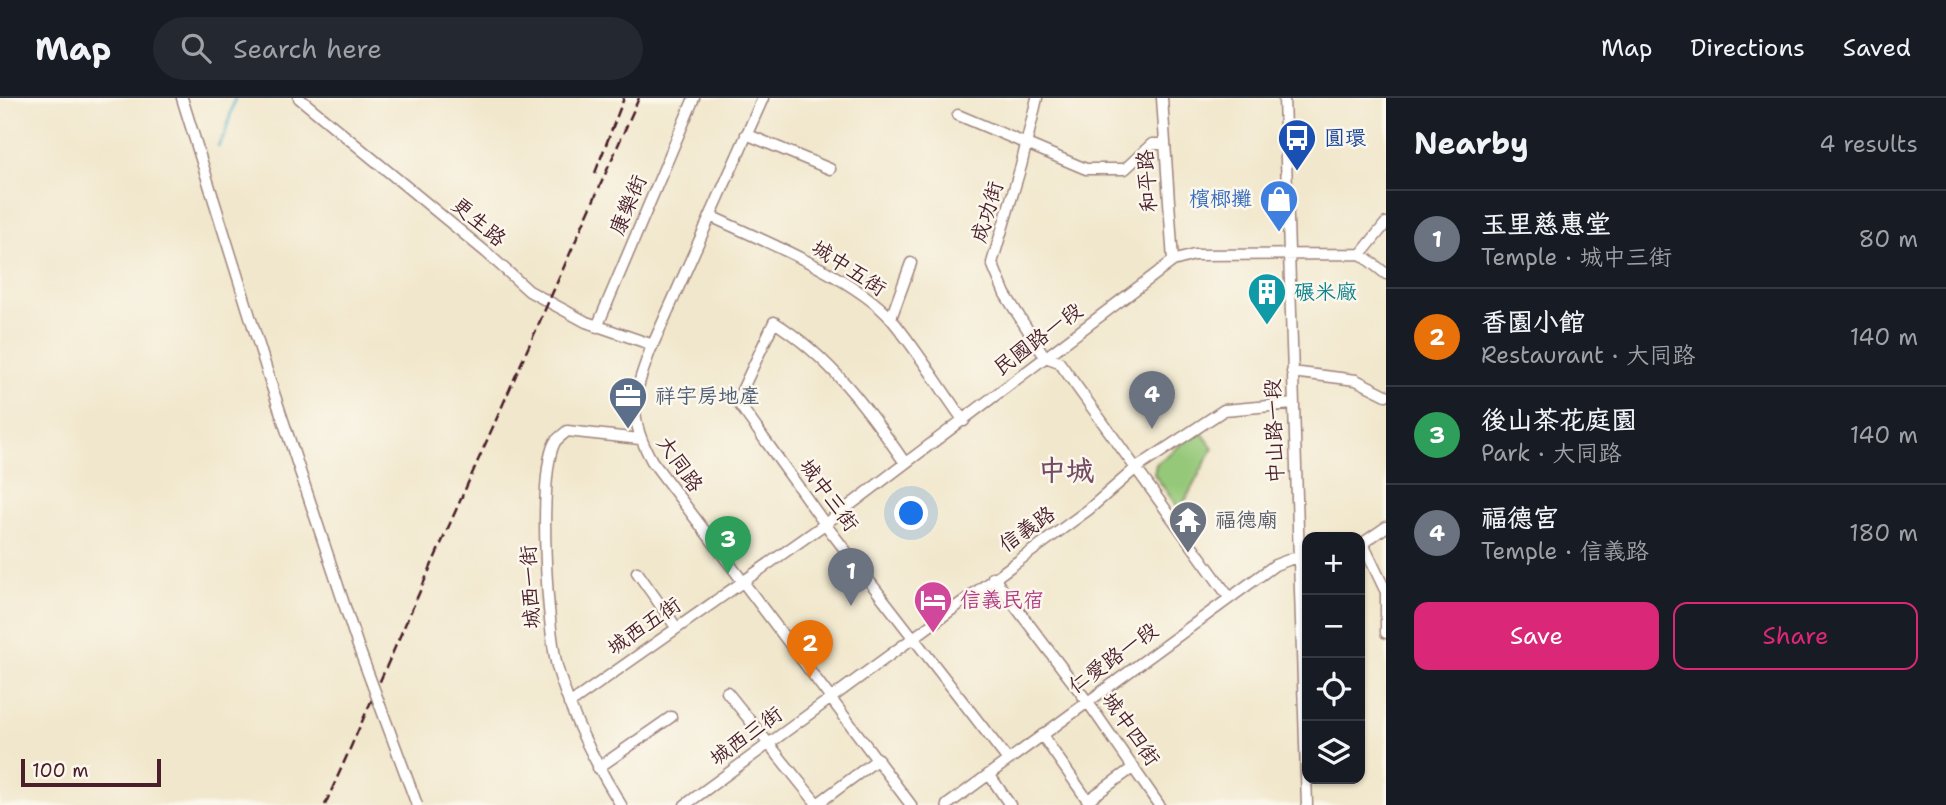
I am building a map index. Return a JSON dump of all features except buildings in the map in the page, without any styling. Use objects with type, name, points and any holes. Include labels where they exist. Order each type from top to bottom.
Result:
[{"type":"street","points":[[182,98],[272,387],[358,646],[417,805]]},
{"type":"street","name":"更生路","points":[[299,98],[529,291],[552,306],[597,327],[653,345]]},
{"type":"street","name":"康樂街","points":[[597,327],[694,98]]},
{"type":"street","name":"大同路","points":[[763,98],[653,345],[634,403],[640,439],[652,461],[911,805]]},
{"type":"street","name":"成功街","points":[[1037,98],[992,264],[1005,294],[1045,357],[1059,362],[1229,597]]},
{"type":"street","name":"和平路","points":[[1162,98],[1173,261]]},
{"type":"street","name":"中山路一段","points":[[1284,98],[1293,404],[1302,539]]},
{"type":"street","points":[[958,115],[1026,146],[1086,169],[1125,169],[1152,144],[1164,144]]},
{"type":"street","points":[[746,134],[830,169]]},
{"type":"street","name":"城中五街","points":[[710,216],[821,271],[851,288],[891,318],[964,421]]},
{"type":"street","points":[[1386,223],[1361,254],[1386,274]]},
{"type":"street","name":"民國路一段","points":[[741,581],[825,524],[1173,261],[1194,255],[1361,254]]},
{"type":"street","points":[[891,318],[911,263]]},
{"type":"street","name":"城中三街","points":[[905,463],[854,394],[803,341],[774,322],[737,401],[825,524],[1008,760]]},
{"type":"street","points":[[1292,372],[1356,380],[1386,395]]},
{"type":"street","name":"信義路","points":[[831,699],[993,576],[1088,510],[1135,469],[1224,410],[1293,404]]},
{"type":"street","name":"城西一街","points":[[621,805],[598,768],[569,704],[557,667],[551,632],[544,511],[555,443],[567,431],[640,439]]},
{"type":"street","points":[[1365,543],[1386,527]]},
{"type":"street","points":[[1365,551],[1386,593],[1386,633]]},
{"type":"street","name":"仁愛路一段","points":[[947,805],[1229,597],[1275,565],[1302,554]]},
{"type":"street","points":[[637,572],[676,627]]},
{"type":"street","name":"城中四街","points":[[993,576],[1087,701],[1159,805]]},
{"type":"street","name":"城西五街","points":[[569,704],[741,581]]},
{"type":"street","name":"中山路一段","points":[[1304,595],[1307,805]]},
{"type":"street","points":[[727,692],[817,805],[877,759]]},
{"type":"street","name":"城西三街","points":[[685,805],[831,699]]},
{"type":"street","points":[[598,768],[671,718]]},
{"type":"street","points":[[1042,735],[1089,803],[1134,767]]},
{"type":"street","points":[[989,774],[1010,805]]},
{"type":"green space","points":[[1200,430],[1213,448],[1180,510],[1154,474],[1156,464]]},
{"type":"waterway","points":[[218,146],[225,134],[235,98]]},
{"type":"railway","points":[[595,173],[624,98]]},
{"type":"railway","points":[[325,805],[639,98]]},
{"type":"place","name":"圓環","points":[[1297,172]]},
{"type":"place","name":"檳榔攤","points":[[1279,233]]},
{"type":"place","name":"碾米廠","points":[[1267,326]]},
{"type":"place","name":"福德宮","points":[[1152,429]]},
{"type":"place","name":"祥宇房地產","points":[[628,430]]},
{"type":"place","name":"福德廟","points":[[1188,554]]},
{"type":"place","name":"後山茶花庭園","points":[[728,574]]},
{"type":"place","name":"玉里慈惠堂","points":[[851,606]]},
{"type":"place","name":"信義民宿","points":[[933,634]]},
{"type":"place","name":"香園小館","points":[[810,678]]},
{"type":"district","name":"中城","points":[[1066,470]]}]
